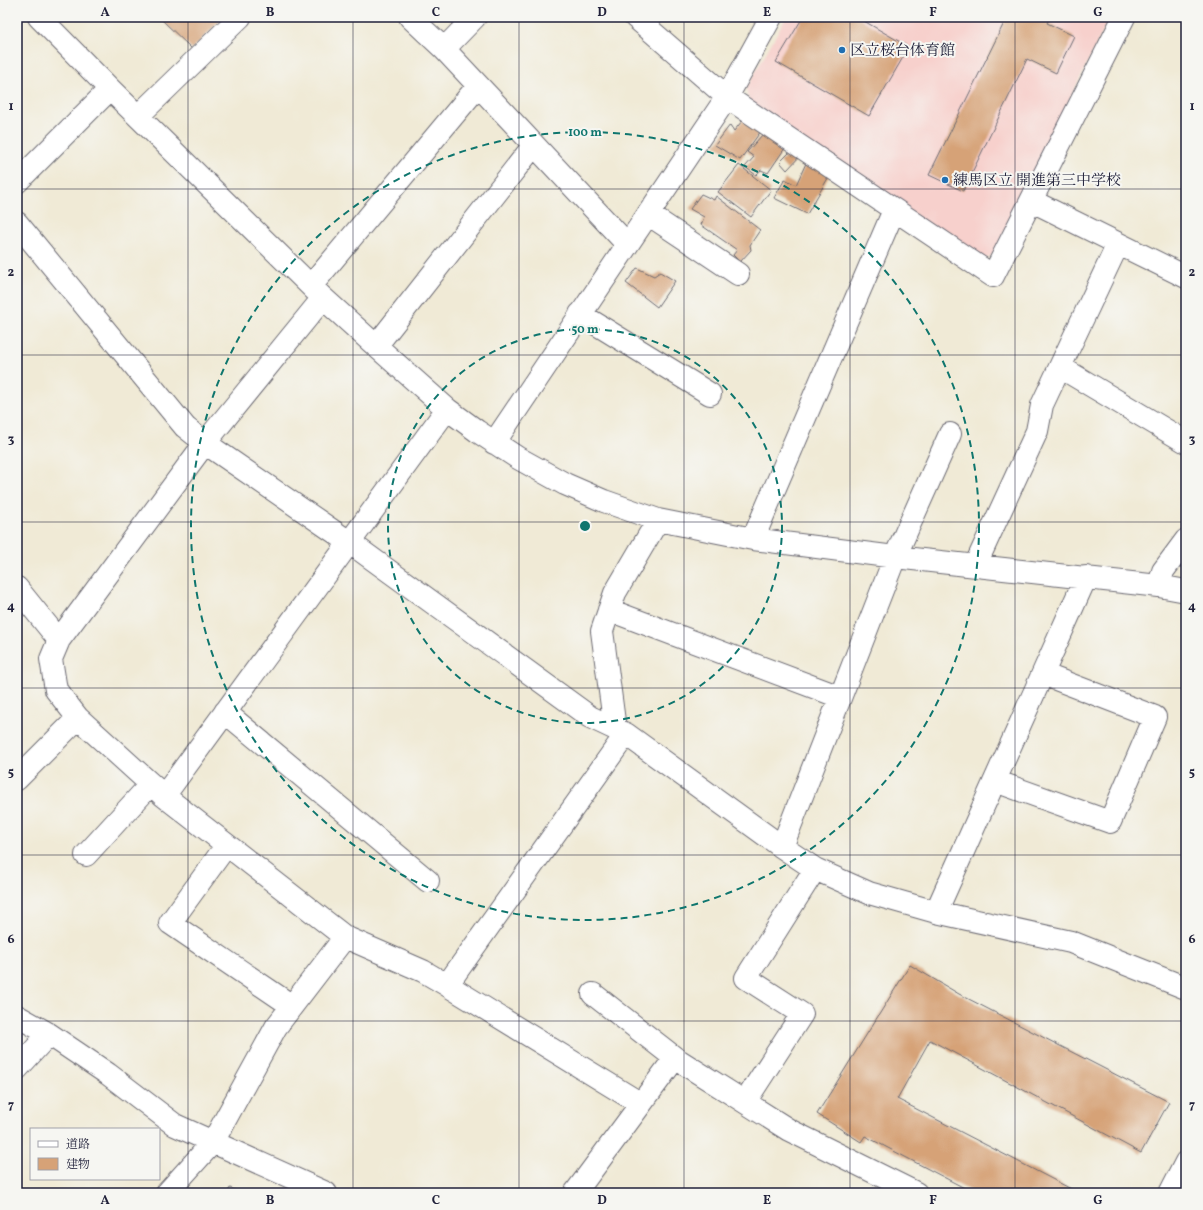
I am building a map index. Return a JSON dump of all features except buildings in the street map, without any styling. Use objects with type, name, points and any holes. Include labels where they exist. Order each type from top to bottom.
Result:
[{"type":"street","points":[[39,17],[110,89],[317,292],[376,346],[447,409],[494,443],[565,484],[604,501],[658,520],[753,539],[895,557],[1159,586],[1186,591]]},
{"type":"street","points":[[138,116],[240,17]]},
{"type":"street","points":[[410,17],[444,50],[628,244]]},
{"type":"street","points":[[444,50],[475,17]]},
{"type":"street","points":[[636,17],[727,97],[993,276],[1124,17]]},
{"type":"street","points":[[494,443],[727,97],[771,17]]},
{"type":"street","points":[[478,86],[317,292],[59,640],[51,659],[56,690],[78,718],[158,790],[226,846],[345,937],[423,971],[641,1104]]},
{"type":"street","points":[[17,182],[110,89]]},
{"type":"street","points":[[376,346],[534,145]]},
{"type":"street","points":[[1032,201],[1186,277]]},
{"type":"street","points":[[753,539],[894,210]]},
{"type":"street","points":[[648,214],[738,274]]},
{"type":"street","points":[[17,222],[185,427],[205,444],[349,542],[590,717],[621,731],[782,847],[815,869],[869,893],[936,912],[1071,942],[1186,988]]},
{"type":"street","points":[[975,566],[1037,431],[1042,405],[1118,244]]},
{"type":"street","points":[[580,314],[710,394]]},
{"type":"street","points":[[1060,367],[1186,442]]},
{"type":"street","points":[[86,855],[158,790],[224,712],[447,409]]},
{"type":"street","points":[[782,847],[895,557],[950,434]]},
{"type":"street","points":[[447,985],[621,731],[602,631],[616,593],[658,520]]},
{"type":"street","points":[[1159,586],[1163,571],[1186,540]]},
{"type":"street","points":[[936,912],[1086,578]]},
{"type":"street","points":[[17,588],[59,640]]},
{"type":"street","points":[[609,610],[840,697]]},
{"type":"street","points":[[995,781],[1110,822],[1155,717],[1042,674]]},
{"type":"street","points":[[224,712],[428,881]]},
{"type":"street","points":[[17,779],[78,718]]},
{"type":"street","points":[[226,846],[170,923],[292,1006]]},
{"type":"street","points":[[745,1102],[802,1014],[746,978],[815,869]]},
{"type":"street","points":[[167,1193],[213,1142],[276,1027],[345,937]]},
{"type":"street","points":[[593,994],[675,1058],[789,1130],[916,1193]]},
{"type":"street","points":[[17,1016],[48,1034],[108,1074],[175,1125],[326,1193]]},
{"type":"street","points":[[17,1069],[48,1034]]},
{"type":"street","points":[[583,1190],[641,1104],[675,1058]]},
{"type":"street","points":[[1170,1193],[1186,1162]]},
{"type":"shaded area","name":"練馬区立 開進第三中学校","points":[[786,17],[1110,17],[993,255],[980,261],[750,105],[746,89]]},
{"type":"place","name":"区立桜台体育館","points":[[842,50]]},
{"type":"place","name":"練馬区立 開進第三中学校","points":[[945,180]]}]
